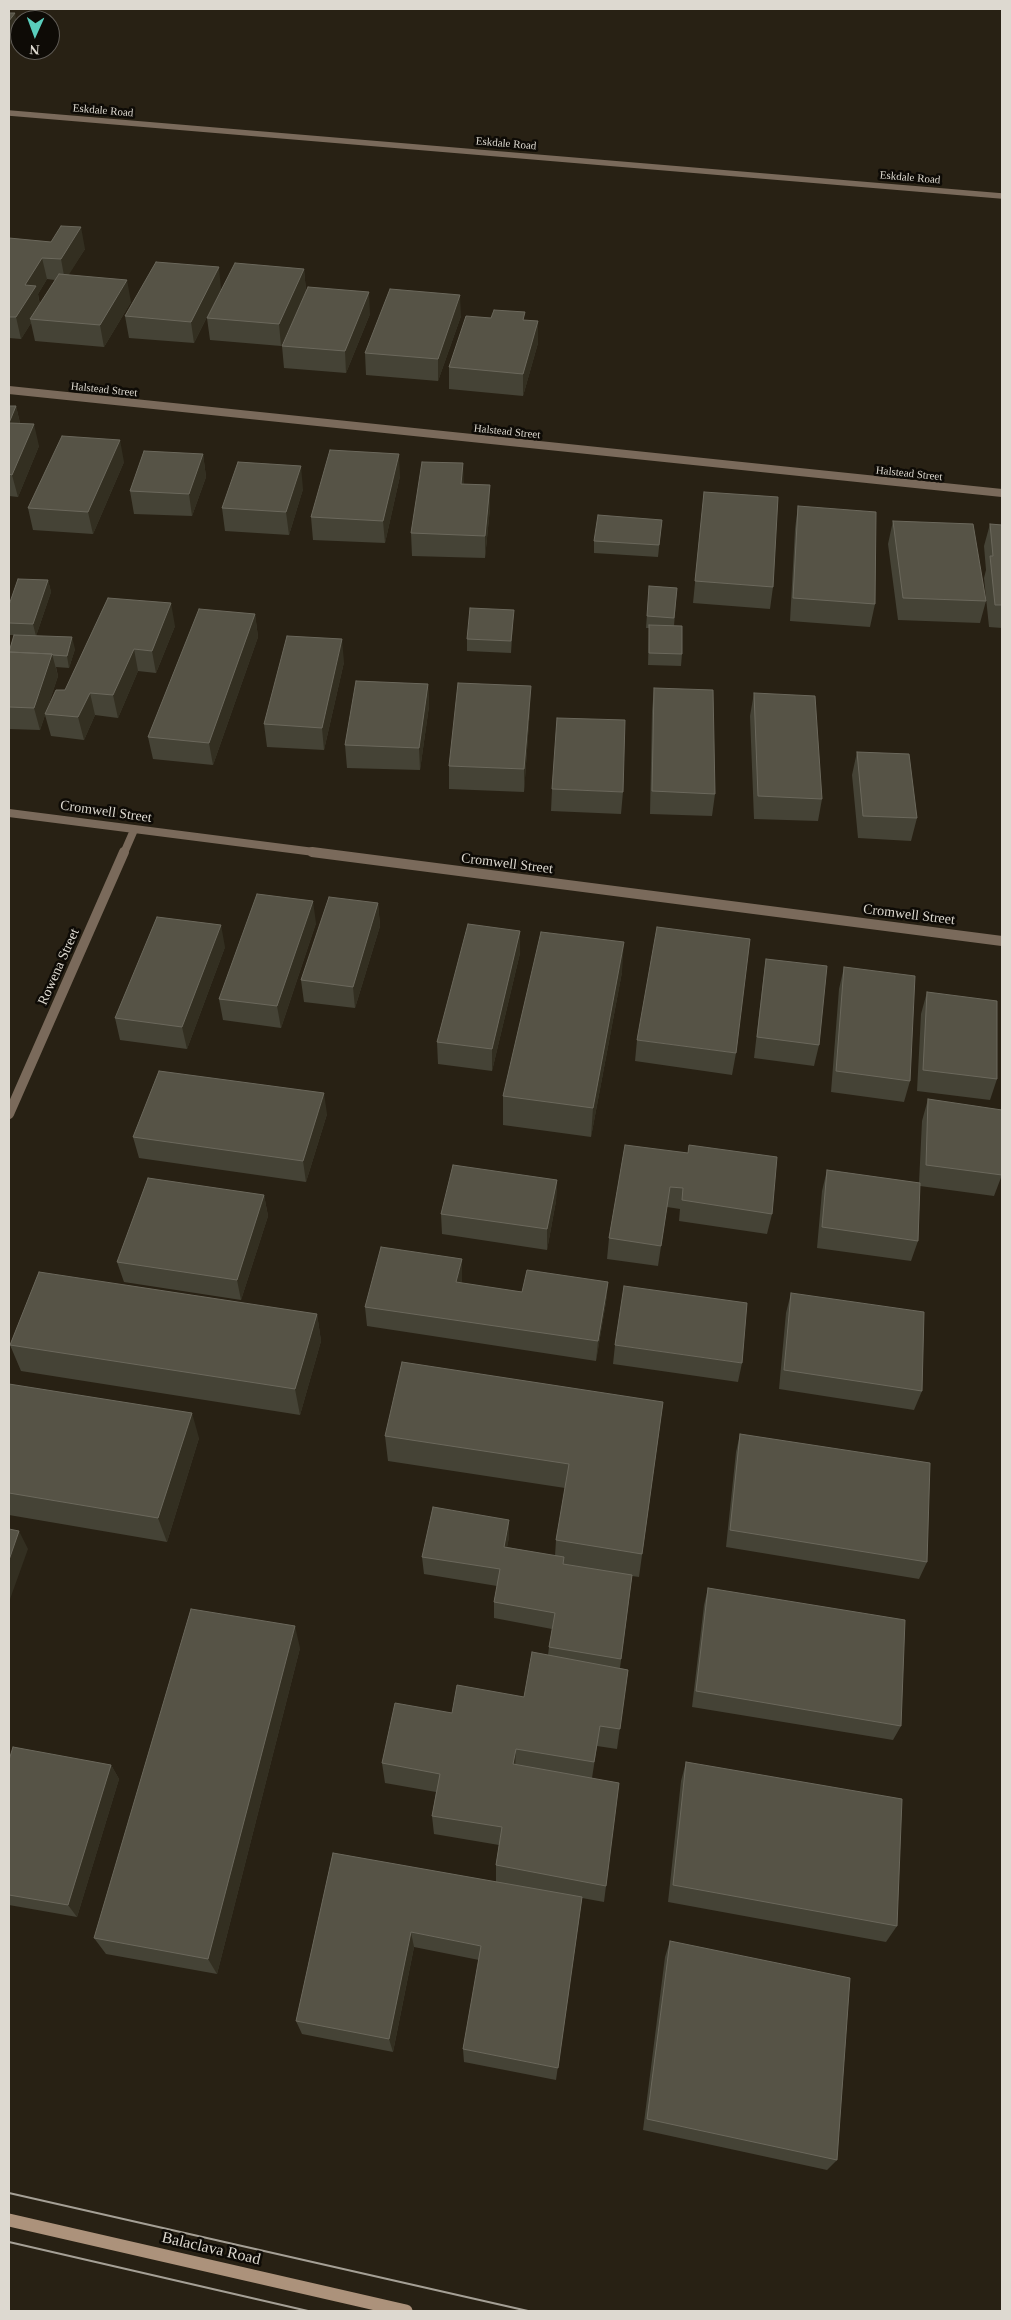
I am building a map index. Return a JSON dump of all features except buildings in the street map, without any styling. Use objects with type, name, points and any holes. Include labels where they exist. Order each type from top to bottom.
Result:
[{"type":"main road","name":"Balaclava Road","points":[[9,2220],[406,2311]]},
{"type":"street","name":"Eskdale Road","points":[[9,113],[1002,196]]},
{"type":"street","name":"Halstead Street","points":[[9,390],[1002,493]]},
{"type":"street","name":"Cromwell Street","points":[[9,813],[1002,940]]},
{"type":"street","name":"Rowena Street","points":[[9,1114],[134,830]]},
{"type":"tram line","points":[[9,2193],[528,2311]]},
{"type":"tram line","points":[[9,2242],[308,2311]]}]
